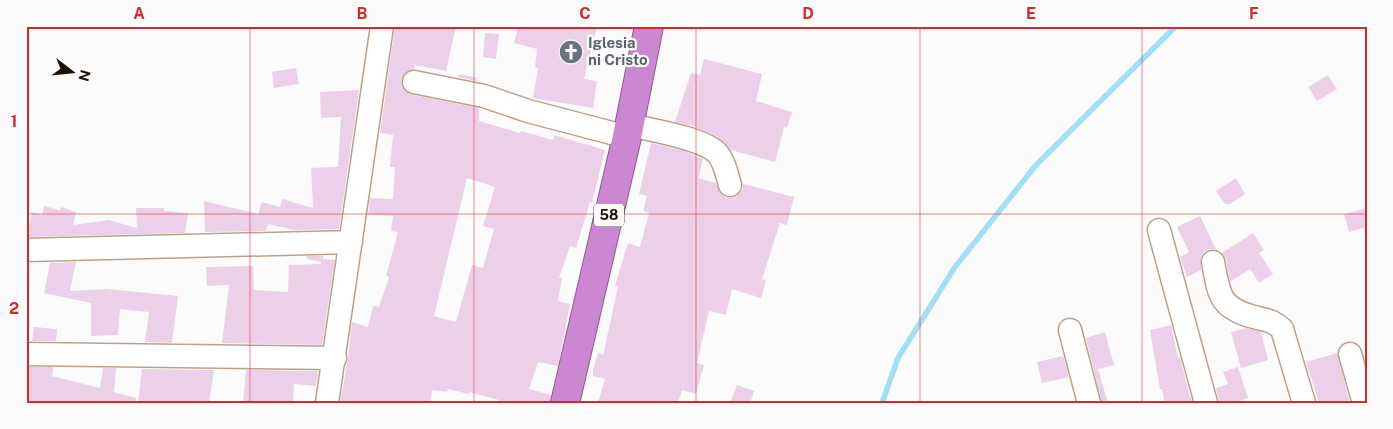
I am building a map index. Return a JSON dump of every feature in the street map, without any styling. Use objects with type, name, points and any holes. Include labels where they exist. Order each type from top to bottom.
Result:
[{"type":"highway","name":"58","points":[[566,403],[650,26]]},
{"type":"street","points":[[327,403],[382,26]]},
{"type":"street","points":[[414,82],[484,96],[528,111],[628,131],[683,138],[710,147],[719,154],[730,185]]},
{"type":"street","points":[[1160,230],[1206,403]]},
{"type":"street","points":[[26,250],[351,242]]},
{"type":"street","points":[[1214,262],[1217,284],[1223,302],[1237,312],[1273,321],[1282,329],[1304,403]]},
{"type":"street","points":[[1070,330],[1089,403]]},
{"type":"street","points":[[26,354],[335,358]]},
{"type":"street","points":[[1350,354],[1364,403]]},
{"type":"building","points":[[395,26],[456,26],[446,71],[414,65],[414,69],[405,73],[401,80],[402,87],[409,94],[479,108],[479,121],[520,133],[521,131],[553,140],[554,135],[605,150],[592,203],[590,202],[576,248],[570,246],[559,278],[562,278],[558,301],[570,304],[558,366],[538,362],[529,389],[551,395],[550,403],[498,403],[499,400],[448,389],[447,392],[432,390],[431,403],[340,403],[352,322],[368,327],[373,306],[379,307],[389,277],[386,276],[398,232],[391,231],[393,216],[368,215],[370,198],[393,199],[395,167],[390,167],[393,135],[380,133]],"holes":[[[467,178],[495,187],[483,226],[494,229],[483,268],[472,265],[456,322],[434,316]]]},
{"type":"building","points":[[518,26],[597,26],[584,79],[597,81],[593,108],[533,98],[538,68],[535,67],[537,49],[514,43]]},
{"type":"building","points":[[485,33],[499,34],[496,59],[483,57]]},
{"type":"building","points":[[704,59],[762,74],[756,101],[792,112],[787,128],[784,127],[775,162],[731,150],[716,136],[693,126],[675,122],[691,73],[700,75]]},
{"type":"building","points":[[296,68],[299,84],[274,88],[272,72]]},
{"type":"building","points":[[459,74],[477,78],[476,81],[458,77]]},
{"type":"building","points":[[1328,75],[1337,89],[1317,101],[1308,87]]},
{"type":"building","points":[[359,90],[339,229],[293,230],[268,224],[266,231],[205,232],[204,201],[258,214],[262,202],[280,207],[282,199],[313,208],[311,168],[338,167],[341,117],[321,118],[320,92]]},
{"type":"building","points":[[651,143],[685,151],[703,159],[698,178],[716,183],[721,194],[726,198],[733,198],[739,194],[743,189],[743,184],[794,197],[787,225],[780,223],[762,279],[766,280],[761,298],[732,289],[726,315],[709,311],[697,363],[704,365],[696,394],[682,390],[678,403],[598,403],[605,379],[593,376],[593,370],[598,353],[603,355],[618,287],[615,286],[628,243],[640,247],[649,213],[643,211],[647,196],[639,194]]},
{"type":"building","points":[[1236,178],[1245,194],[1230,204],[1225,204],[1216,191]]},
{"type":"building","points":[[44,206],[60,210],[61,207],[76,212],[73,225],[109,220],[137,228],[136,208],[164,208],[164,211],[188,213],[185,233],[27,237],[32,212],[42,215]]},
{"type":"building","points":[[1367,208],[1367,227],[1349,232],[1344,214]]},
{"type":"building","points":[[1200,216],[1216,249],[1204,252],[1201,258],[1201,270],[1187,277],[1180,257],[1189,252],[1177,227]]},
{"type":"building","points":[[1253,233],[1264,250],[1259,253],[1273,274],[1259,283],[1250,269],[1230,282],[1226,260],[1222,253]]},
{"type":"building","points":[[307,256],[323,256],[323,259],[335,260],[322,345],[222,343],[229,285],[207,286],[206,267],[253,266],[254,290],[288,292],[289,265],[321,264],[321,262],[307,259]]},
{"type":"building","points":[[76,262],[70,291],[106,289],[178,296],[172,343],[145,342],[149,312],[120,309],[118,335],[91,336],[91,303],[44,293],[50,263]]},
{"type":"building","points":[[1171,325],[1178,358],[1180,357],[1192,403],[1165,403],[1162,389],[1160,389],[1150,330]]},
{"type":"building","points":[[34,327],[57,329],[56,341],[32,341]]},
{"type":"building","points":[[1246,328],[1261,332],[1268,360],[1241,368],[1231,332]]},
{"type":"building","points":[[1105,332],[1114,365],[1098,369],[1108,403],[1102,403],[1086,338]]},
{"type":"building","points":[[1337,353],[1350,403],[1319,403],[1306,362]]},
{"type":"building","points":[[1063,356],[1069,377],[1042,383],[1037,362]]},
{"type":"building","points":[[28,367],[53,367],[52,376],[100,388],[103,368],[116,368],[114,392],[136,398],[136,403],[26,403]]},
{"type":"building","points":[[1238,367],[1248,398],[1234,403],[1219,403],[1216,388],[1228,384],[1223,372]]},
{"type":"building","points":[[142,369],[214,370],[209,403],[138,403]]},
{"type":"building","points":[[246,370],[318,371],[316,386],[294,384],[293,403],[243,403]]},
{"type":"building","points":[[737,385],[754,391],[750,403],[730,403]]},
{"type":"waterway","points":[[882,403],[898,358],[955,267],[1036,165],[1176,26]]},
{"type":"place","name":"Iglesia ni Cristo","points":[[571,52]]}]
